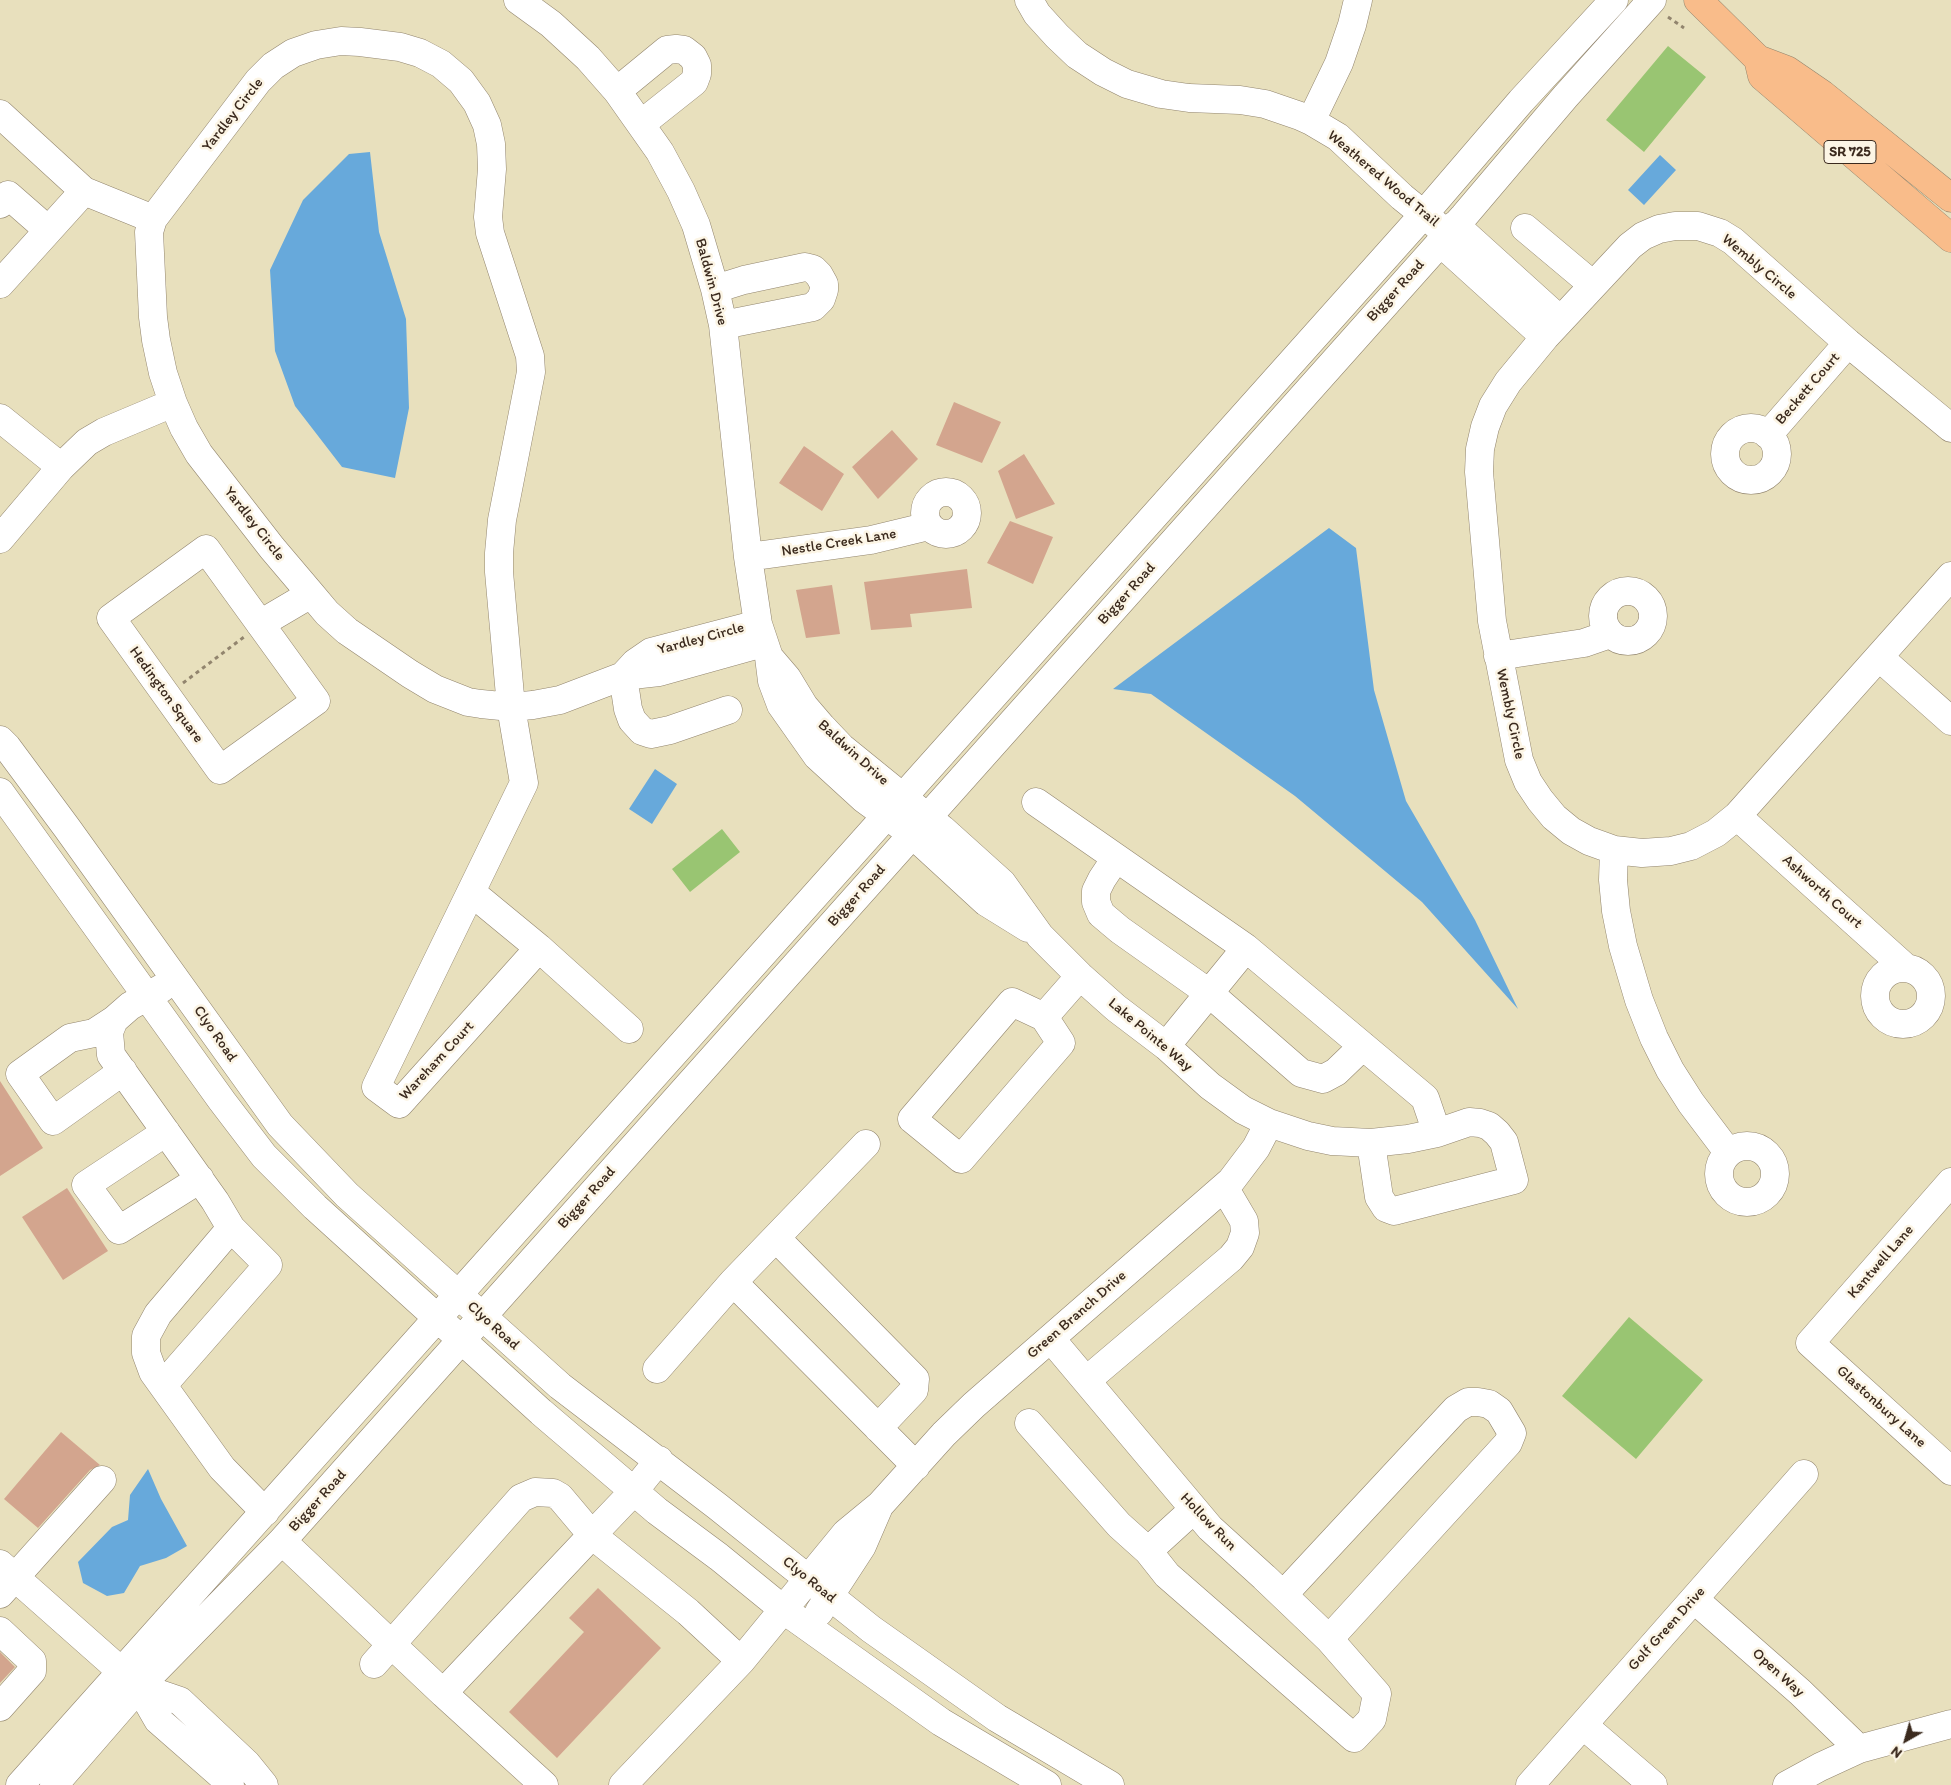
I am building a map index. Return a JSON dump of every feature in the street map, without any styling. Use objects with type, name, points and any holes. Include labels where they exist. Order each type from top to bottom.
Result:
[{"type":"main road","name":"SR 725","points":[[1698,0],[1758,59],[1787,70],[1822,94],[1951,198]]},
{"type":"main road","name":"SR 725","points":[[1758,59],[1762,76],[1951,238]]},
{"type":"street","name":"Baldwin Drive","points":[[518,0],[551,24],[588,58],[617,91],[660,152],[681,191],[696,225],[716,289],[723,326],[748,557],[763,642],[804,706],[895,806],[920,826]]},
{"type":"street","name":"Weathered Wood Trail","points":[[1028,0],[1037,14],[1077,55],[1103,72],[1127,84],[1161,94],[1188,98],[1240,100],[1265,104],[1311,121],[1338,137],[1402,197],[1448,234]]},
{"type":"street","points":[[1311,121],[1339,63],[1358,0]]},
{"type":"street","name":"Bigger Road","points":[[54,1785],[130,1679],[265,1512],[1614,0]]},
{"type":"street","name":"Bigger Road","points":[[20,1785],[130,1679],[282,1541],[1448,234],[1565,96],[1660,8]]},
{"type":"street","name":"Yardley Circle","points":[[511,707],[499,553],[502,520],[531,372],[530,356],[490,233],[488,217],[492,144],[487,124],[477,103],[461,81],[441,64],[420,53],[400,47],[342,41],[316,45],[293,53],[273,66],[258,81],[153,218],[150,232],[153,316],[156,340],[163,373],[173,403],[184,428],[200,454],[272,548],[327,613],[347,631],[435,689],[468,702],[511,707],[560,700],[623,676],[659,672],[763,642]]},
{"type":"street","points":[[617,91],[667,50],[676,48],[684,50],[693,57],[697,65],[697,74],[690,86],[641,124]]},
{"type":"street","points":[[0,114],[84,191],[153,218]]},
{"type":"street","points":[[0,284],[84,191]]},
{"type":"street","points":[[0,204],[8,195],[48,230]]},
{"type":"street","name":"Wembly Circle","points":[[1951,428],[1848,343],[1733,241],[1720,233],[1698,226],[1675,226],[1659,229],[1643,236],[1630,246],[1552,329],[1508,382],[1493,406],[1485,427],[1480,449],[1479,472],[1492,621],[1519,760],[1528,782],[1554,817],[1571,831],[1589,841],[1614,850],[1642,853],[1671,851],[1691,846],[1716,834],[1737,816],[1951,576]]},
{"type":"street","points":[[1525,228],[1593,285]]},
{"type":"street","points":[[1448,234],[1552,329]]},
{"type":"street","points":[[716,289],[744,280],[805,267],[813,269],[819,274],[824,284],[821,299],[813,306],[723,326]]},
{"type":"street","name":"Beckett Court","points":[[1768,435],[1848,343]]},
{"type":"street","points":[[2,539],[61,467],[87,442],[104,432],[173,403]]},
{"type":"street","points":[[0,418],[61,467]]},
{"type":"street","name":"Nestle Creek Lane","points":[[748,557],[871,540],[930,526]]},
{"type":"street","name":"Hedington Square","points":[[206,549],[260,624],[316,701],[220,770],[111,618],[206,549]]},
{"type":"street","points":[[260,624],[311,594]]},
{"type":"street","points":[[1498,656],[1584,643],[1610,634]]},
{"type":"street","points":[[1879,657],[1951,721]]},
{"type":"street","points":[[623,676],[628,709],[632,720],[642,731],[651,734],[670,730],[728,710]]},
{"type":"street","name":"Wareham Court","points":[[511,707],[524,783],[376,1088],[400,1104],[539,948]]},
{"type":"street","name":"Clyo Road","points":[[0,740],[8,747],[67,828],[280,1125],[348,1195],[560,1386],[659,1460],[829,1597],[997,1718],[1110,1785]]},
{"type":"street","name":"Clyo Road","points":[[0,792],[222,1101],[264,1156],[315,1207],[541,1412],[657,1511],[719,1557],[784,1610],[941,1722],[1047,1785]]},
{"type":"street","points":[[1036,802],[1246,948],[1425,1098],[1437,1133]]},
{"type":"street","name":"Ashworth Court","points":[[1737,816],[1906,968]]},
{"type":"street","name":"Lake Pointe Way","points":[[920,826],[1002,883],[1040,936],[1080,976],[1116,1008],[1166,1046],[1210,1086],[1243,1110],[1269,1123],[1308,1136],[1332,1141],[1371,1143],[1408,1139],[1437,1133],[1469,1122],[1480,1122],[1497,1133],[1504,1142],[1514,1180],[1394,1211],[1386,1208],[1379,1197],[1371,1143]]},
{"type":"street","points":[[1614,850],[1613,880],[1616,911],[1623,946],[1639,1000],[1654,1038],[1670,1070],[1691,1103],[1728,1152]]},
{"type":"street","points":[[1116,858],[1096,892],[1096,902],[1101,914],[1120,930],[1209,993],[1300,1074],[1323,1079],[1336,1072],[1363,1046]]},
{"type":"street","points":[[471,892],[539,948],[629,1029]]},
{"type":"street","points":[[1166,1046],[1246,948]]},
{"type":"street","points":[[1044,1017],[1080,976]]},
{"type":"street","points":[[123,1071],[53,1121],[20,1074],[70,1038],[94,1033],[114,1020],[130,1006],[176,980]]},
{"type":"street","points":[[1012,1002],[1044,1017],[1061,1043],[961,1159],[912,1119],[1012,1002]]},
{"type":"street","points":[[114,1020],[109,1032],[111,1055],[200,1180],[231,1228],[268,1265],[163,1385]]},
{"type":"street","name":"Green Branch Drive","points":[[623,1785],[741,1661],[846,1533],[880,1506],[944,1434],[974,1405],[1224,1187],[1246,1164],[1269,1123]]},
{"type":"street","points":[[166,1132],[86,1186],[119,1230],[200,1180]]},
{"type":"street","points":[[657,1369],[733,1282],[866,1144]]},
{"type":"street","name":"Kantwell Lane","points":[[1810,1343],[1951,1182]]},
{"type":"street","points":[[1087,1380],[1231,1258],[1240,1247],[1245,1233],[1244,1221],[1224,1187]]},
{"type":"street","points":[[231,1228],[158,1314],[146,1336],[146,1354],[153,1372],[222,1468],[265,1512]]},
{"type":"street","points":[[776,1238],[915,1379],[914,1390],[878,1428]]},
{"type":"street","points":[[733,1282],[916,1466]]},
{"type":"street","name":"Hollow Run","points":[[1051,1339],[1087,1380],[1193,1510],[1329,1639],[1378,1694],[1372,1719],[1354,1738],[1167,1575],[1148,1551]]},
{"type":"street","name":"Glastonbury Lane","points":[[1810,1343],[1946,1456]]},
{"type":"street","points":[[1283,1595],[1456,1409],[1468,1402],[1478,1402],[1490,1404],[1499,1412],[1512,1433],[1508,1443],[1329,1639]]},
{"type":"street","points":[[1029,1422],[1119,1525],[1148,1551],[1193,1510]]},
{"type":"street","points":[[443,1694],[634,1491],[659,1460]]},
{"type":"street","name":"Golf Green Drive","points":[[1530,1785],[1695,1600],[1728,1558],[1804,1474]]},
{"type":"street","points":[[102,1480],[5,1578],[130,1679],[180,1701],[247,1764],[264,1785]]},
{"type":"street","points":[[383,1654],[521,1498],[535,1492],[553,1493],[560,1497],[592,1535],[688,1612],[741,1661]]},
{"type":"street","name":"Green Branch Drive","points":[[809,1627],[862,1546],[880,1506]]},
{"type":"street","points":[[282,1541],[383,1654],[443,1694],[544,1785]]},
{"type":"street","name":"Open Way","points":[[1695,1600],[1800,1692],[1859,1748]]},
{"type":"street","points":[[0,1631],[32,1662],[32,1671],[0,1707]]},
{"type":"street","points":[[130,1679],[158,1720],[230,1785]]},
{"type":"street","points":[[1788,1785],[1859,1748],[1951,1724]]},
{"type":"street","points":[[1583,1725],[1653,1785]]},
{"type":"path","points":[[1660,8],[1684,28]]},
{"type":"path","points":[[166,695],[260,624]]},
{"type":"green space","points":[[1668,46],[1706,77],[1644,152],[1606,120]]},
{"type":"green space","points":[[722,829],[740,852],[690,892],[672,869]]},
{"type":"green space","points":[[1629,1317],[1703,1380],[1636,1459],[1562,1396]]},
{"type":"water","points":[[370,152],[379,232],[406,319],[409,408],[395,478],[342,467],[295,406],[275,351],[270,270],[303,200],[349,154]]},
{"type":"water","points":[[1660,155],[1676,170],[1644,205],[1628,190]]},
{"type":"water","points":[[1329,528],[1356,548],[1374,690],[1406,801],[1475,920],[1518,1009],[1422,902],[1295,796],[1151,694],[1113,689]]},
{"type":"water","points":[[655,769],[677,784],[652,824],[629,809]]},
{"type":"water","points":[[148,1469],[161,1499],[187,1546],[166,1558],[140,1566],[124,1593],[107,1596],[83,1583],[78,1562],[112,1527],[128,1520],[130,1495]]},
{"type":"building","points":[[954,402],[1001,422],[982,463],[936,445]]},
{"type":"building","points":[[892,430],[918,459],[878,499],[852,467]]},
{"type":"building","points":[[804,446],[844,474],[822,511],[779,483]]},
{"type":"building","points":[[1024,454],[1055,504],[1016,519],[998,471]]},
{"type":"building","points":[[1010,521],[1053,537],[1033,584],[987,563]]},
{"type":"building","points":[[967,569],[972,608],[910,614],[912,627],[871,630],[864,582]]},
{"type":"building","points":[[832,585],[840,634],[806,638],[796,590]]},
{"type":"building","points":[[0,1081],[43,1148],[0,1176]]},
{"type":"building","points":[[67,1188],[108,1251],[63,1280],[22,1217]]},
{"type":"building","points":[[61,1432],[100,1465],[90,1470],[38,1528],[4,1499]]},
{"type":"building","points":[[598,1588],[661,1648],[557,1758],[509,1712],[584,1632],[569,1618]]},
{"type":"building","points":[[0,1652],[15,1667],[0,1683]]}]
